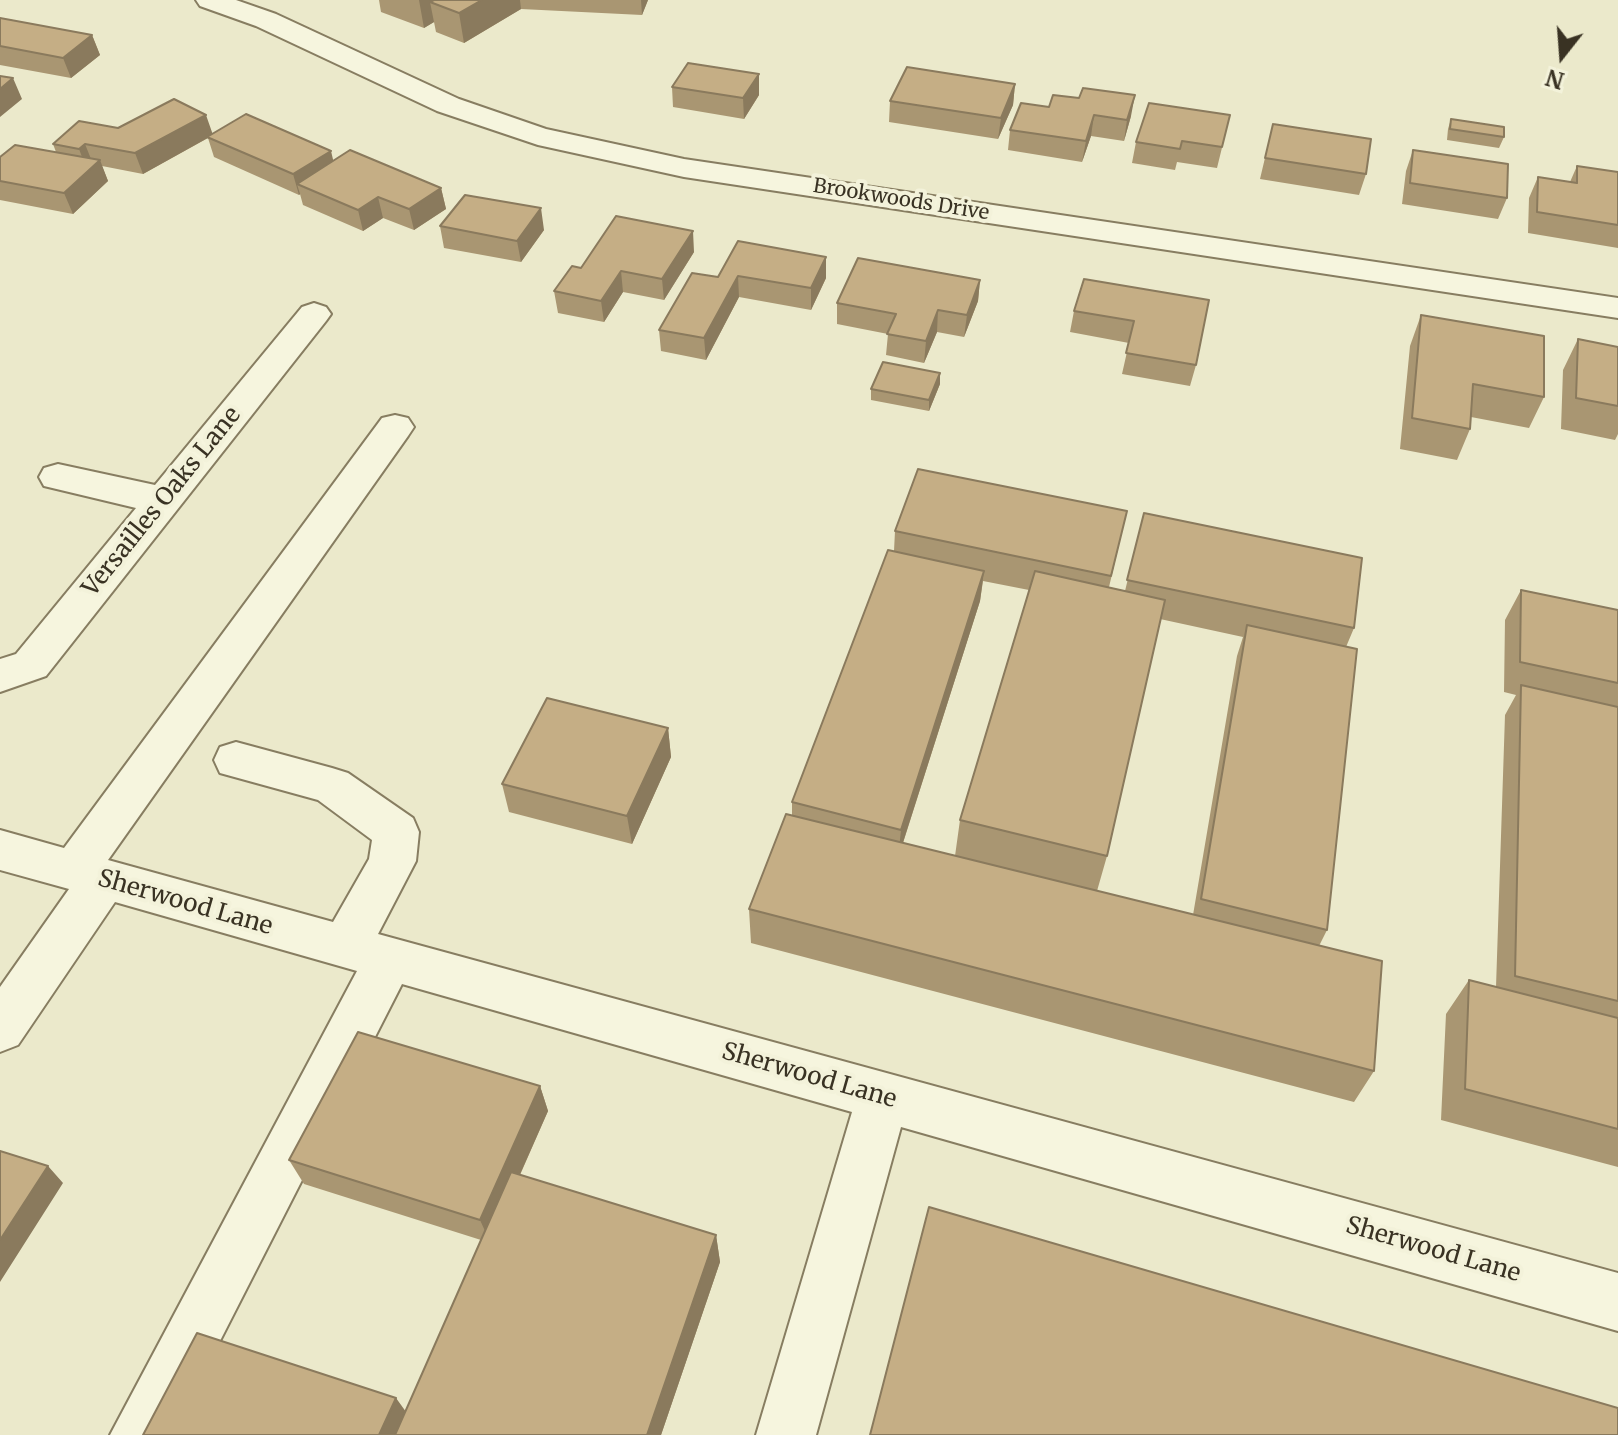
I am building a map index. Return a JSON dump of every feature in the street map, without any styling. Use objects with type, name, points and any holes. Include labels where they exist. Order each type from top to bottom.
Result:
[{"type":"street","name":"Brookwoods Drive","points":[[210,0],[266,20],[448,105],[552,140],[684,168],[1618,308]]},
{"type":"street","name":"Versailles Oaks Lane","points":[[0,676],[31,665],[314,314]]},
{"type":"street","points":[[0,1029],[88,876],[395,427]]},
{"type":"street","points":[[58,477],[161,500]]},
{"type":"street","points":[[140,1435],[367,954],[392,861],[396,832],[332,786],[236,760]]},
{"type":"street","name":"Sherwood Lane","points":[[0,850],[1618,1302]]},
{"type":"street","points":[[786,1435],[883,1097]]},
{"type":"building","points":[[482,0],[459,13],[430,2]]},
{"type":"building","points":[[0,18],[92,35],[63,58],[0,46]]},
{"type":"building","points":[[688,63],[759,74],[743,98],[672,87]]},
{"type":"building","points":[[907,67],[1015,84],[1001,118],[890,101]]},
{"type":"building","points":[[0,76],[13,78],[0,89]]},
{"type":"building","points":[[1083,88],[1135,95],[1127,120],[1094,115],[1086,141],[1010,130],[1021,103],[1049,107],[1053,95],[1079,98]]},
{"type":"building","points":[[174,99],[206,115],[135,153],[85,144],[79,149],[53,144],[79,121],[118,128]]},
{"type":"building","points":[[1149,103],[1230,115],[1222,147],[1182,141],[1180,149],[1136,142]]},
{"type":"building","points":[[246,114],[331,151],[293,174],[207,137]]},
{"type":"building","points":[[1451,119],[1504,127],[1504,137],[1450,129]]},
{"type":"building","points":[[1273,124],[1371,139],[1366,174],[1265,158]]},
{"type":"building","points":[[15,145],[100,160],[64,193],[0,181],[0,157]]},
{"type":"building","points":[[350,150],[441,188],[409,209],[378,197],[358,210],[297,184]]},
{"type":"building","points":[[1413,150],[1508,164],[1507,198],[1410,183]]},
{"type":"building","points":[[1577,166],[1618,172],[1618,225],[1537,212],[1538,177],[1577,183]]},
{"type":"building","points":[[465,195],[541,208],[517,241],[440,226]]},
{"type":"building","points":[[616,216],[693,231],[662,279],[621,271],[601,301],[554,291],[572,266],[581,268]]},
{"type":"building","points":[[738,241],[826,257],[811,288],[738,276],[704,338],[659,330],[692,273],[718,277]]},
{"type":"building","points":[[858,258],[980,280],[967,315],[938,310],[926,341],[887,334],[896,314],[837,303]]},
{"type":"building","points":[[1084,279],[1209,300],[1196,365],[1126,353],[1134,321],[1074,311]]},
{"type":"building","points":[[1421,315],[1544,336],[1544,397],[1473,384],[1470,429],[1412,418]]},
{"type":"building","points":[[1578,339],[1618,347],[1618,406],[1576,398]]},
{"type":"building","points":[[883,362],[940,373],[929,400],[871,389]]},
{"type":"building","points":[[918,469],[1127,511],[1111,576],[895,531]]},
{"type":"building","points":[[1144,513],[1362,558],[1354,628],[1127,580]]},
{"type":"building","points":[[888,550],[984,571],[901,830],[792,802]]},
{"type":"building","points":[[1035,571],[1165,600],[1107,856],[960,820]]},
{"type":"building","points":[[1521,590],[1618,610],[1618,683],[1520,662]]},
{"type":"building","points":[[1247,625],[1357,649],[1327,930],[1201,899]]},
{"type":"building","points":[[1521,685],[1618,707],[1618,1001],[1515,976]]},
{"type":"building","points":[[547,698],[668,728],[627,816],[502,784]]},
{"type":"building","points":[[786,814],[1382,961],[1374,1071],[749,909]]},
{"type":"building","points":[[1469,980],[1618,1018],[1618,1129],[1465,1089]]},
{"type":"building","points":[[358,1032],[540,1086],[480,1220],[289,1160]]},
{"type":"building","points":[[0,1151],[48,1166],[0,1240]]},
{"type":"building","points":[[511,1172],[716,1235],[647,1435],[395,1435]]},
{"type":"building","points":[[929,1207],[1618,1408],[1618,1435],[870,1435]]},
{"type":"building","points":[[197,1333],[396,1398],[379,1435],[143,1435]]}]
